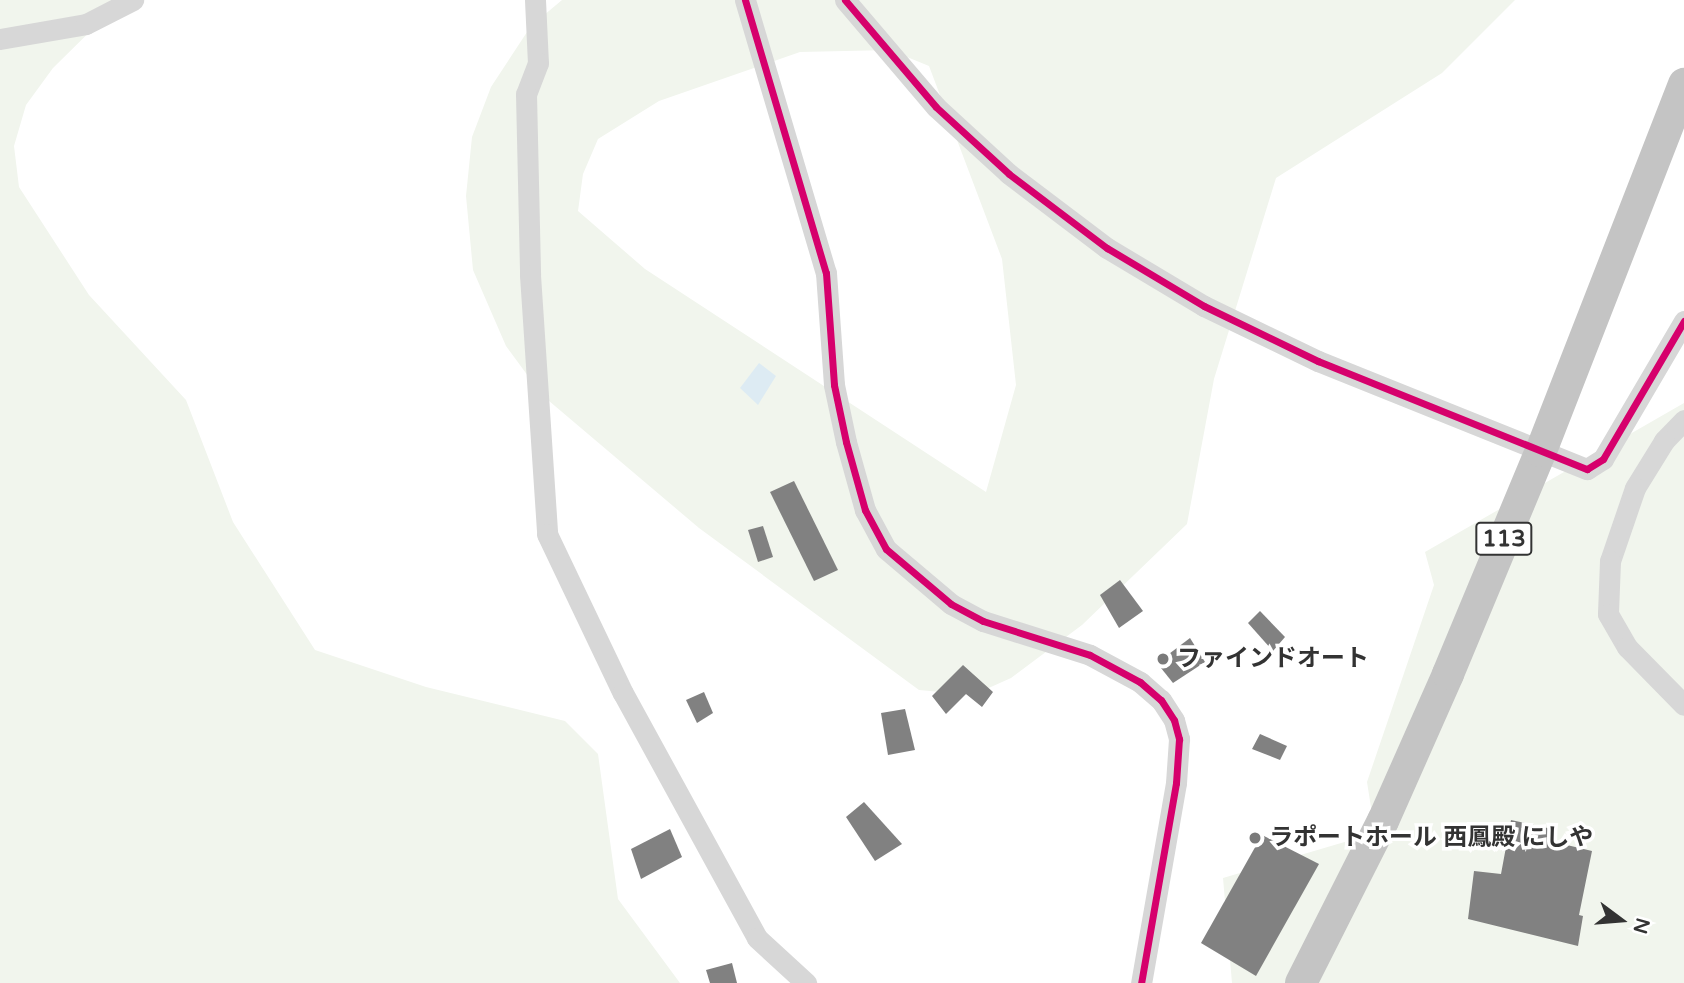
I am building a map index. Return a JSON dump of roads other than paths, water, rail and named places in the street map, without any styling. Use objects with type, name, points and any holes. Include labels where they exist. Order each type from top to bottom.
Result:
[{"type":"highway","name":"113","points":[[1301,983],[1383,821],[1541,451],[1684,84]]},
{"type":"street","points":[[0,39],[86,24],[133,0]]},
{"type":"street","points":[[535,0],[538,63],[526,94],[530,275],[547,534],[623,693],[757,938],[806,983]]},
{"type":"street","points":[[745,0],[826,273],[834,385],[846,442],[865,510],[886,549],[951,604],[983,621],[1090,655],[1140,682],[1161,700],[1174,720],[1179,739],[1176,783],[1141,983]]},
{"type":"street","points":[[845,0],[936,107],[1009,174],[1107,248],[1204,306],[1318,361],[1587,469],[1603,459],[1684,321]]},
{"type":"street","points":[[1684,420],[1664,441],[1635,488],[1610,561],[1608,614],[1627,647],[1684,705]]},
{"type":"place","name":"ファインドオート","points":[[1163,659]]},
{"type":"place","name":"ラポートホール 西鳳殿 にしや","points":[[1255,838]]}]
